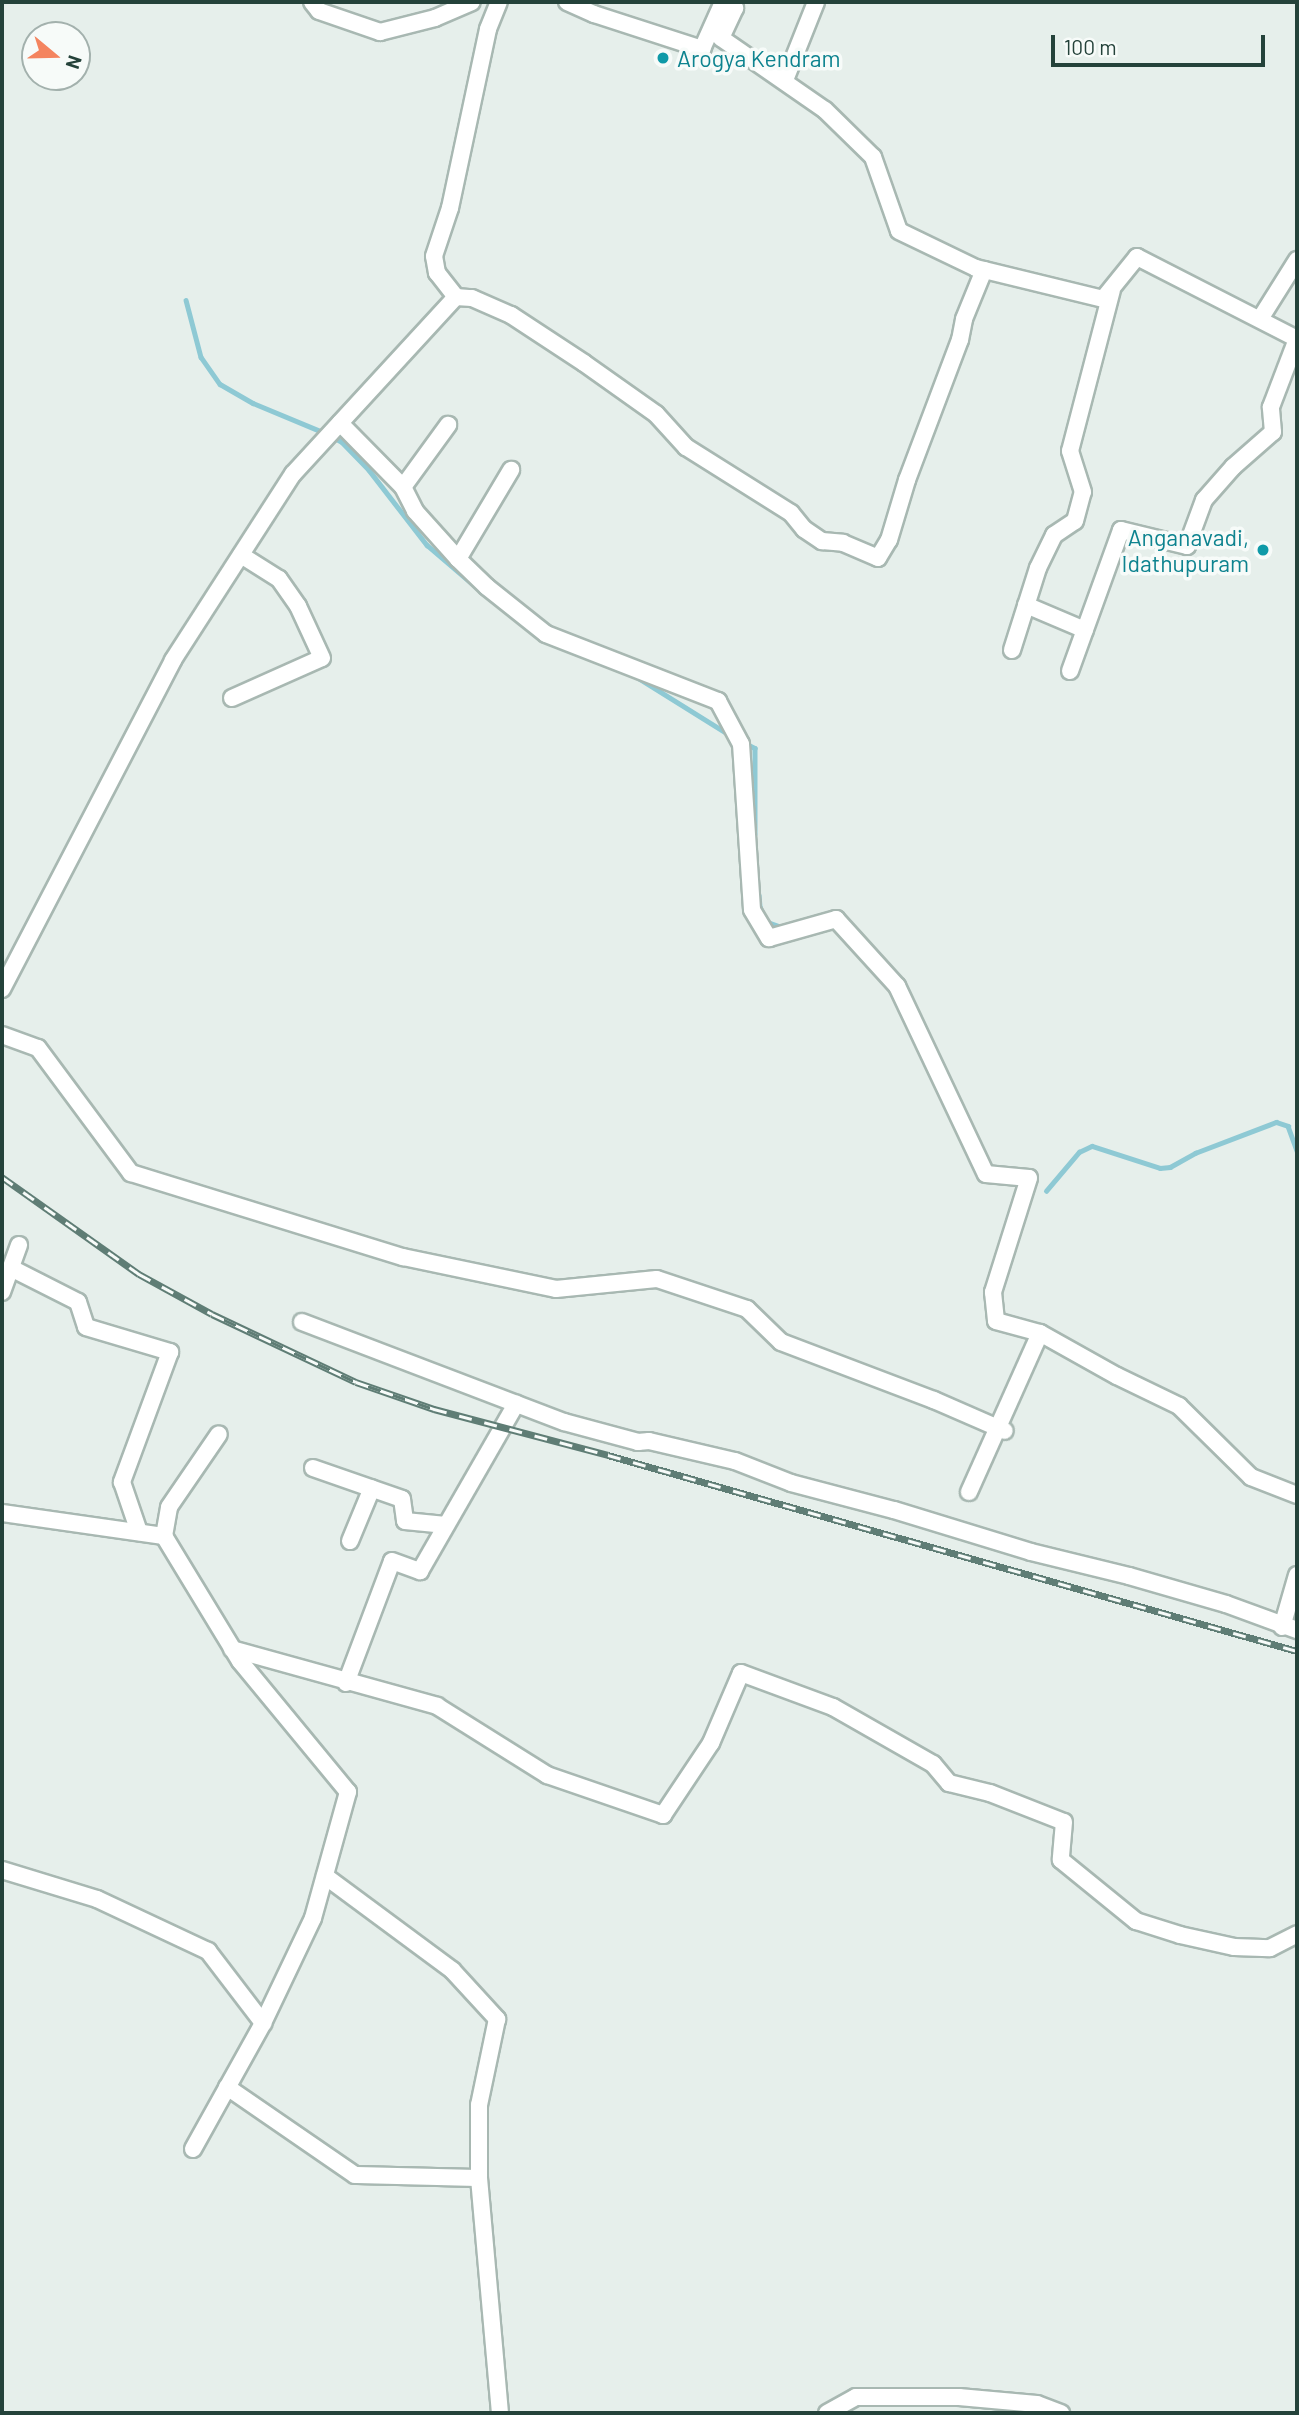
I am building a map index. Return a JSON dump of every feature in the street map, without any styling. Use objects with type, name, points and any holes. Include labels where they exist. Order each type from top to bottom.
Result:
[{"type":"street","points":[[312,2],[319,11],[380,32],[435,18],[472,2]]},
{"type":"street","points":[[499,2],[488,29],[453,197],[433,256],[437,274],[456,296],[472,298],[511,316],[595,370],[656,414],[686,447],[791,513],[804,529],[822,541],[843,542],[878,558],[889,540],[907,480],[984,270]]},
{"type":"street","points":[[567,2],[594,14],[702,49],[732,3]]},
{"type":"street","points":[[785,80],[816,2]]},
{"type":"street","points":[[732,3],[721,38],[825,110],[873,157],[899,231],[984,270],[1102,299],[1137,257],[1297,339],[1270,407],[1273,432],[1233,467],[1204,500],[1187,546],[1121,530],[1070,671]]},
{"type":"street","points":[[1260,319],[1297,260]]},
{"type":"street","points":[[1012,650],[1038,568],[1055,535],[1075,521],[1083,492],[1070,451],[1112,287]]},
{"type":"street","points":[[2,989],[173,660],[293,474],[456,296]]},
{"type":"street","points":[[340,423],[403,486],[415,511],[458,559],[487,587],[545,634],[718,701],[741,744],[752,910],[769,938],[836,919],[897,986],[986,1174],[1029,1178],[993,1292],[996,1321],[1040,1333],[1117,1376],[1179,1406],[1251,1476],[1297,1495]]},
{"type":"street","points":[[403,486],[447,425]]},
{"type":"street","points":[[458,559],[511,470]]},
{"type":"street","points":[[232,698],[274,677],[322,658],[298,606],[279,579],[241,555]]},
{"type":"street","points":[[1026,605],[1085,630]]},
{"type":"street","points":[[2,1035],[38,1048],[131,1172],[402,1257],[556,1289],[657,1279],[747,1309],[781,1342],[1000,1429]]},
{"type":"street","points":[[2,1292],[19,1245]]},
{"type":"street","points":[[11,1268],[78,1302],[86,1327],[170,1352],[122,1482],[139,1532]]},
{"type":"street","points":[[302,1322],[564,1422],[638,1442],[649,1441],[735,1461],[803,1487],[1226,1604],[1289,1628],[1297,1575]]},
{"type":"street","points":[[969,1492],[1000,1429],[1040,1333]]},
{"type":"street","points":[[346,1683],[392,1561],[420,1571],[516,1404]]},
{"type":"street","points":[[193,2149],[262,2023],[313,1919],[348,1792],[232,1649],[164,1536],[169,1507],[219,1434]]},
{"type":"street","points":[[313,1468],[402,1499],[405,1521],[446,1525]]},
{"type":"street","points":[[350,1542],[372,1488]]},
{"type":"street","points":[[2,1513],[164,1536]]},
{"type":"street","points":[[232,1649],[346,1683],[437,1706],[547,1775],[663,1815],[711,1743],[741,1673],[833,1707],[933,1764],[949,1783],[990,1793],[1064,1822],[1062,1860],[1136,1921],[1180,1935],[1234,1947],[1270,1948],[1297,1934]]},
{"type":"street","points":[[2,1870],[97,1899],[208,1951],[262,2023]]},
{"type":"street","points":[[325,1876],[452,1970],[497,2019],[479,2105],[479,2178],[500,2413]]},
{"type":"street","points":[[228,2087],[355,2175],[479,2178]]},
{"type":"street","points":[[827,2413],[856,2397],[959,2397],[1037,2404],[1061,2413]]},
{"type":"waterway","points":[[186,300],[201,357],[220,384],[253,403],[325,433]]},
{"type":"waterway","points":[[333,437],[342,442],[369,470],[427,545],[489,598]]},
{"type":"waterway","points":[[635,676],[728,734]]},
{"type":"waterway","points":[[745,743],[755,748],[755,834]]},
{"type":"waterway","points":[[759,895],[760,907],[767,922],[784,928]]},
{"type":"waterway","points":[[1046,1191],[1079,1152],[1092,1146],[1160,1168],[1170,1167],[1195,1153],[1276,1122],[1288,1126],[1297,1151]]},
{"type":"railway","points":[[2,1177],[139,1274],[212,1314],[356,1382],[434,1409],[608,1455],[1297,1651]]},
{"type":"place","name":"Arogya Kendram","points":[[663,58]]},
{"type":"place","name":"Anganavadi, Idathupuram","points":[[1263,550]]}]
